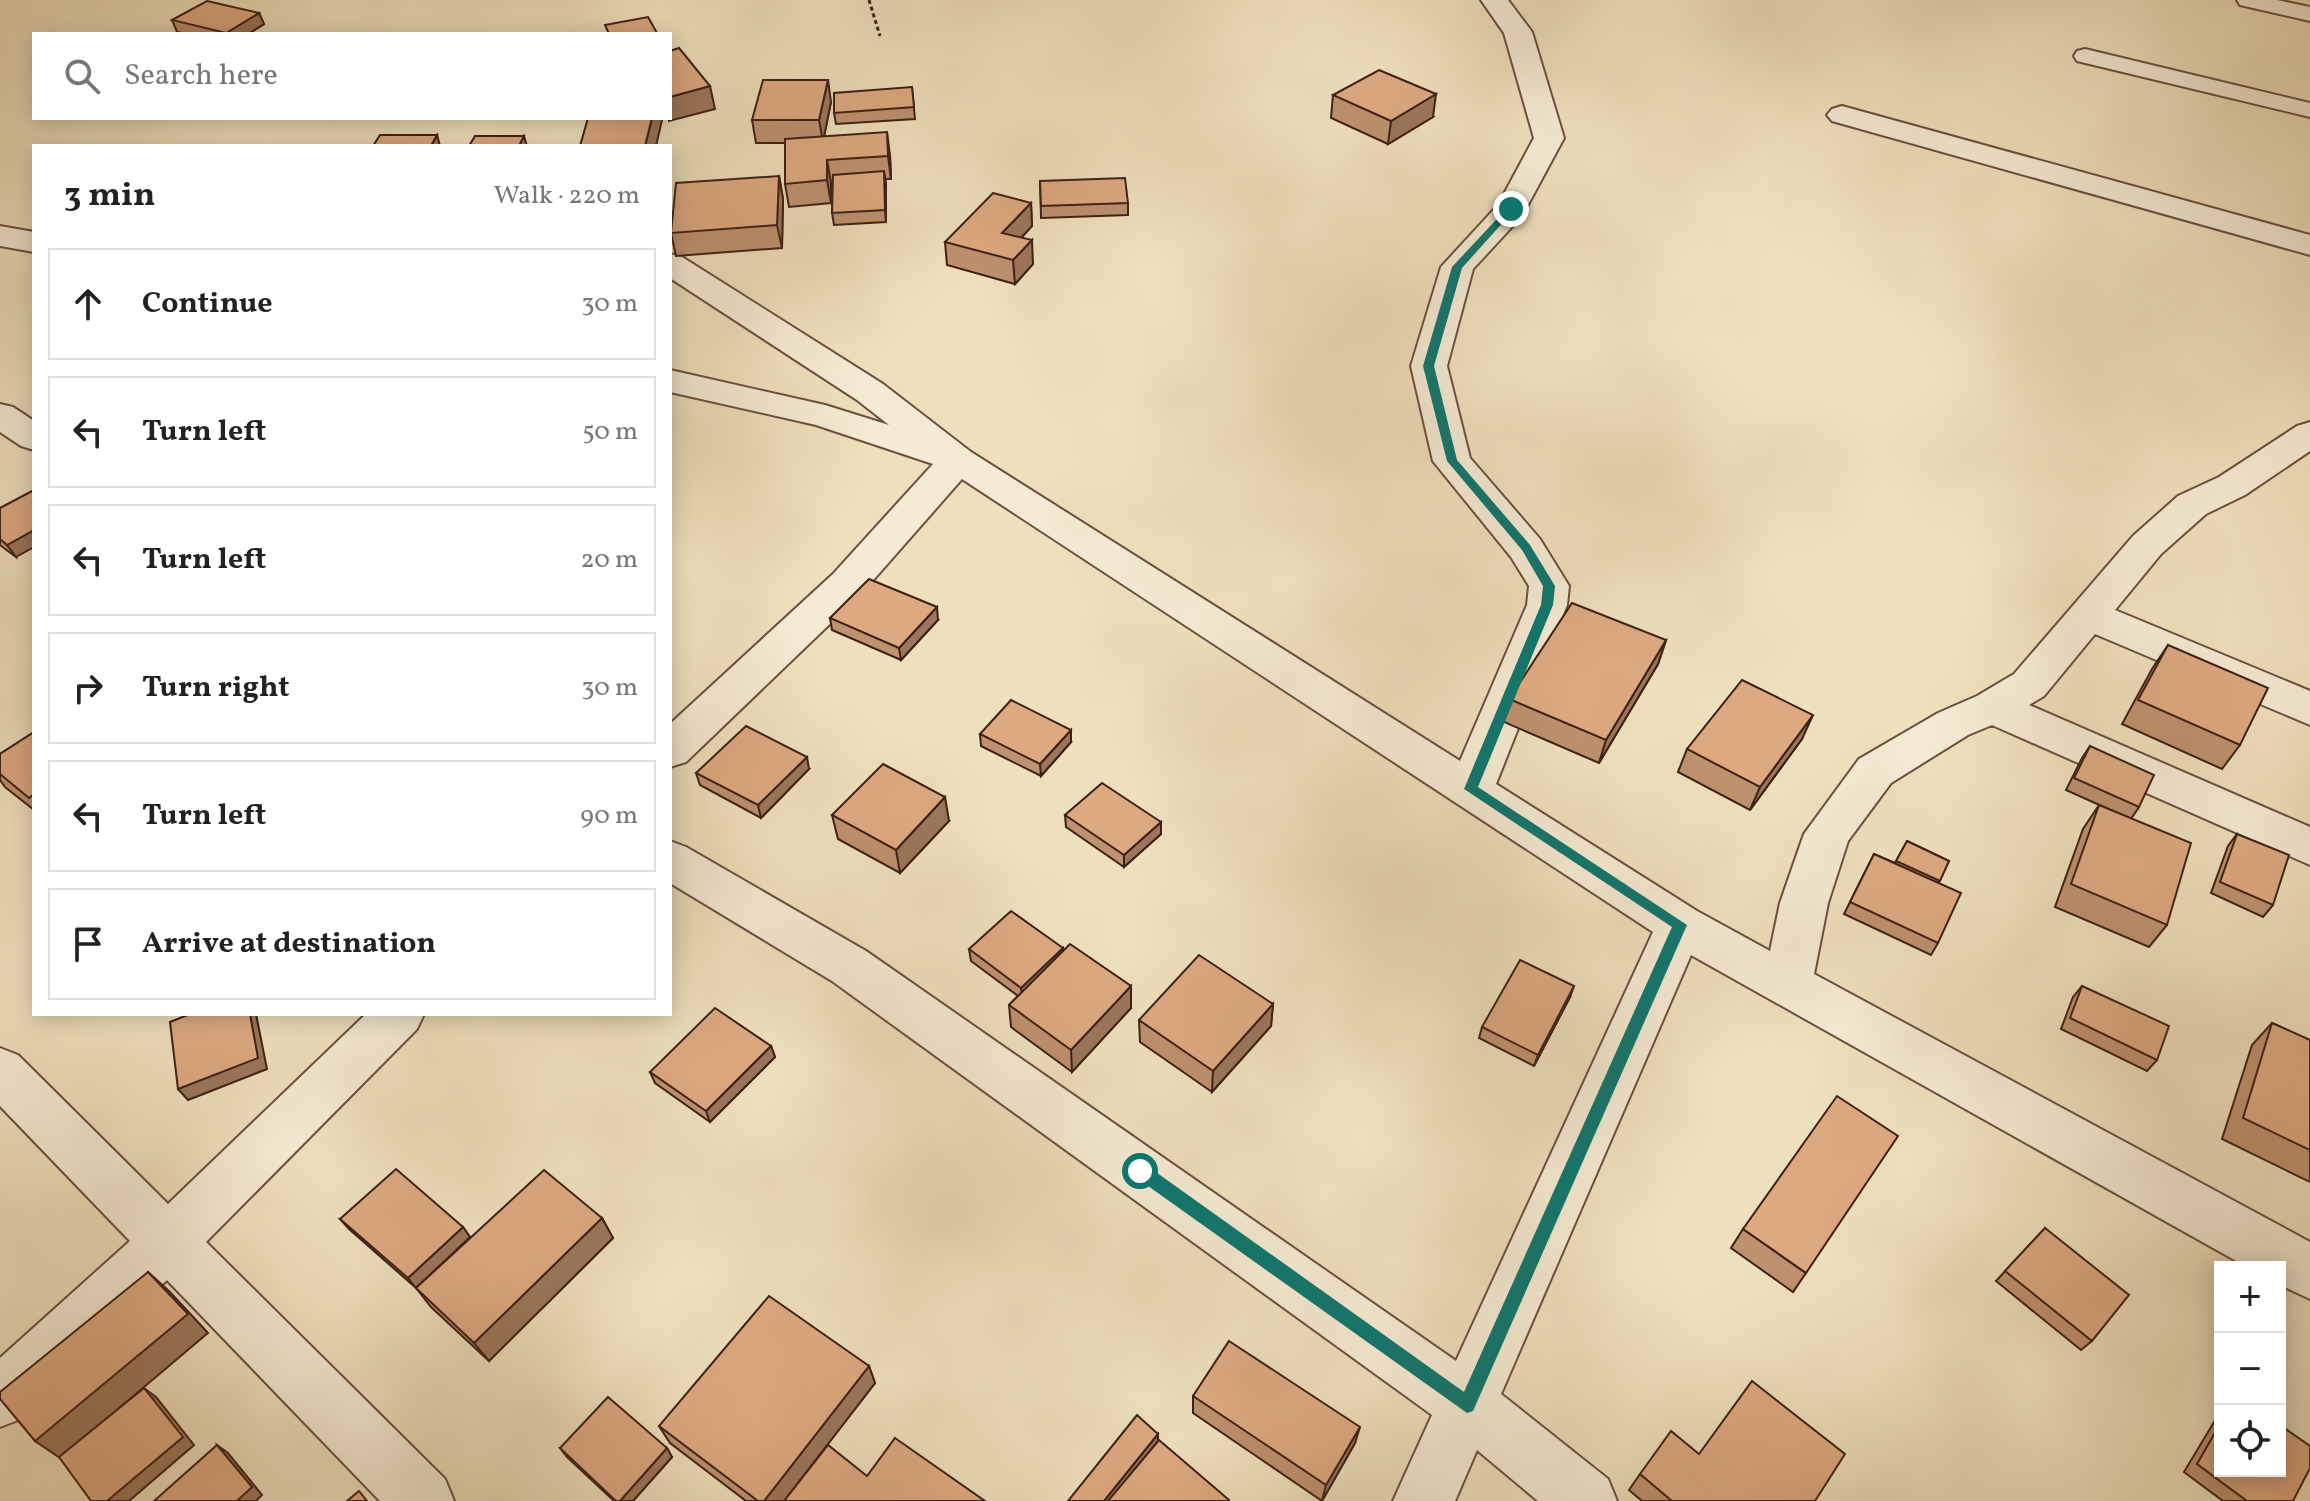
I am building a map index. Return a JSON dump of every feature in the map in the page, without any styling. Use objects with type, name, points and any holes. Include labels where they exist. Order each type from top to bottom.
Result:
[{"type":"street","points":[[1471,789],[1547,605],[1549,586],[1526,548],[1452,461],[1429,366],[1457,267],[1511,209],[1549,138],[1518,32],[1494,0]]},
{"type":"street","points":[[1842,115],[2310,245]]},
{"type":"street","points":[[0,236],[32,242]]},
{"type":"street","points":[[672,265],[870,392],[958,460],[1680,925],[2310,1272]]},
{"type":"street","points":[[672,381],[825,416],[958,460]]},
{"type":"street","points":[[0,415],[32,437]]},
{"type":"street","points":[[1788,984],[1804,903],[1827,834],[1875,771],[1953,724],[1992,707],[2029,685],[2147,545],[2192,505],[2232,486],[2309,437]]},
{"type":"street","points":[[672,748],[847,584],[958,460]]},
{"type":"street","points":[[2087,614],[2310,709]]},
{"type":"street","points":[[1992,707],[2310,847]]},
{"type":"street","points":[[672,861],[849,966],[1467,1404],[1586,1501]]},
{"type":"street","points":[[1424,1501],[1680,925]]},
{"type":"street","points":[[0,1398],[168,1242],[397,1016]]},
{"type":"street","points":[[0,1071],[423,1501]]},
{"type":"lane","points":[[2248,0],[2310,14]]},
{"type":"lane","points":[[2085,56],[2310,110]]},
{"type":"path","points":[[869,0],[880,36]]},
{"type":"building","points":[[207,1],[259,13],[228,32],[172,20]]},
{"type":"building","points":[[648,17],[656,32],[608,32],[605,25]]},
{"type":"building","points":[[679,48],[710,86],[672,96],[672,50]]},
{"type":"building","points":[[1379,70],[1436,94],[1391,121],[1333,95]]},
{"type":"building","points":[[763,80],[828,80],[819,120],[752,120]]},
{"type":"building","points":[[912,87],[914,107],[834,113],[834,93]]},
{"type":"building","points":[[587,120],[652,120],[646,144],[581,144]]},
{"type":"building","points":[[887,132],[888,156],[827,160],[827,180],[785,184],[785,139]]},
{"type":"building","points":[[380,135],[437,135],[432,144],[374,144]]},
{"type":"building","points":[[475,136],[524,136],[520,144],[470,144]]},
{"type":"building","points":[[884,171],[885,210],[832,213],[833,175]]},
{"type":"building","points":[[779,176],[777,225],[672,233],[676,183]]},
{"type":"building","points":[[1125,178],[1128,203],[1041,206],[1040,181]]},
{"type":"building","points":[[993,193],[1031,203],[1002,233],[1032,240],[1013,260],[945,242]]},
{"type":"building","points":[[32,491],[32,531],[7,545],[0,539],[0,508]]},
{"type":"building","points":[[869,579],[937,607],[899,648],[830,618]]},
{"type":"building","points":[[1572,603],[1666,640],[1606,740],[1509,699]]},
{"type":"building","points":[[2168,645],[2268,688],[2240,745],[2138,700]]},
{"type":"building","points":[[1742,680],[1813,715],[1760,787],[1687,749]]},
{"type":"building","points":[[1011,700],[1071,730],[1040,764],[980,734]]},
{"type":"building","points":[[746,726],[807,757],[758,805],[696,773]]},
{"type":"building","points":[[32,733],[32,796],[29,798],[0,774],[0,754]]},
{"type":"building","points":[[2090,746],[2154,775],[2139,807],[2074,778]]},
{"type":"building","points":[[883,764],[945,797],[896,850],[832,815]]},
{"type":"building","points":[[1102,783],[1161,822],[1124,855],[1065,815]]},
{"type":"building","points":[[2099,805],[2191,843],[2167,925],[2071,884]]},
{"type":"building","points":[[2237,834],[2289,855],[2273,905],[2220,882]]},
{"type":"building","points":[[1907,841],[1949,861],[1940,881],[1896,861]]},
{"type":"building","points":[[1874,854],[1961,893],[1938,943],[1850,902]]},
{"type":"building","points":[[1011,911],[1063,948],[1021,988],[969,949]]},
{"type":"building","points":[[1070,944],[1131,986],[1071,1050],[1009,1005]]},
{"type":"building","points":[[1199,955],[1273,1004],[1213,1071],[1139,1020]]},
{"type":"building","points":[[1520,960],[1574,986],[1538,1055],[1482,1027]]},
{"type":"building","points":[[2082,986],[2169,1026],[2157,1060],[2070,1018]]},
{"type":"building","points":[[715,1008],[771,1046],[706,1111],[650,1072]]},
{"type":"building","points":[[185,1016],[250,1016],[258,1058],[178,1089],[170,1022]]},
{"type":"building","points":[[2272,1023],[2310,1040],[2310,1150],[2243,1118]]},
{"type":"building","points":[[1837,1096],[1898,1136],[1806,1273],[1743,1229]]},
{"type":"building","points":[[396,1169],[463,1227],[408,1278],[340,1219]]},
{"type":"building","points":[[544,1170],[602,1218],[474,1343],[416,1288]]},
{"type":"building","points":[[2045,1228],[2129,1295],[2092,1341],[2005,1271]]},
{"type":"building","points":[[148,1272],[188,1314],[35,1441],[0,1399],[0,1392]]},
{"type":"building","points":[[769,1296],[869,1366],[764,1501],[758,1501],[659,1426]]},
{"type":"building","points":[[1229,1341],[1360,1427],[1326,1485],[1193,1396]]},
{"type":"building","points":[[1752,1381],[1845,1454],[1815,1501],[1672,1501],[1640,1474],[1671,1431],[1699,1454]]},
{"type":"building","points":[[144,1388],[183,1437],[107,1501],[91,1501],[59,1457]]},
{"type":"building","points":[[608,1397],[667,1448],[620,1501],[616,1501],[560,1448]]},
{"type":"building","points":[[1137,1415],[1158,1434],[1104,1501],[1068,1501]]},
{"type":"building","points":[[2286,1429],[2310,1446],[2310,1468],[2293,1501],[2247,1501],[2215,1477],[2286,1477]]},
{"type":"building","points":[[2214,1434],[2214,1477],[2197,1464]]},
{"type":"building","points":[[895,1438],[985,1501],[784,1501],[828,1445],[867,1476]]},
{"type":"building","points":[[1159,1440],[1229,1500],[1229,1501],[1108,1501]]},
{"type":"building","points":[[217,1445],[252,1487],[237,1501],[154,1501]]},
{"type":"building","points":[[359,1491],[367,1501],[347,1501]]},
{"type":"route","points":[[1140,1171],[1467,1404],[1680,925],[1471,789],[1547,605],[1549,586],[1526,548],[1452,461],[1429,366],[1457,267],[1511,209]]}]
